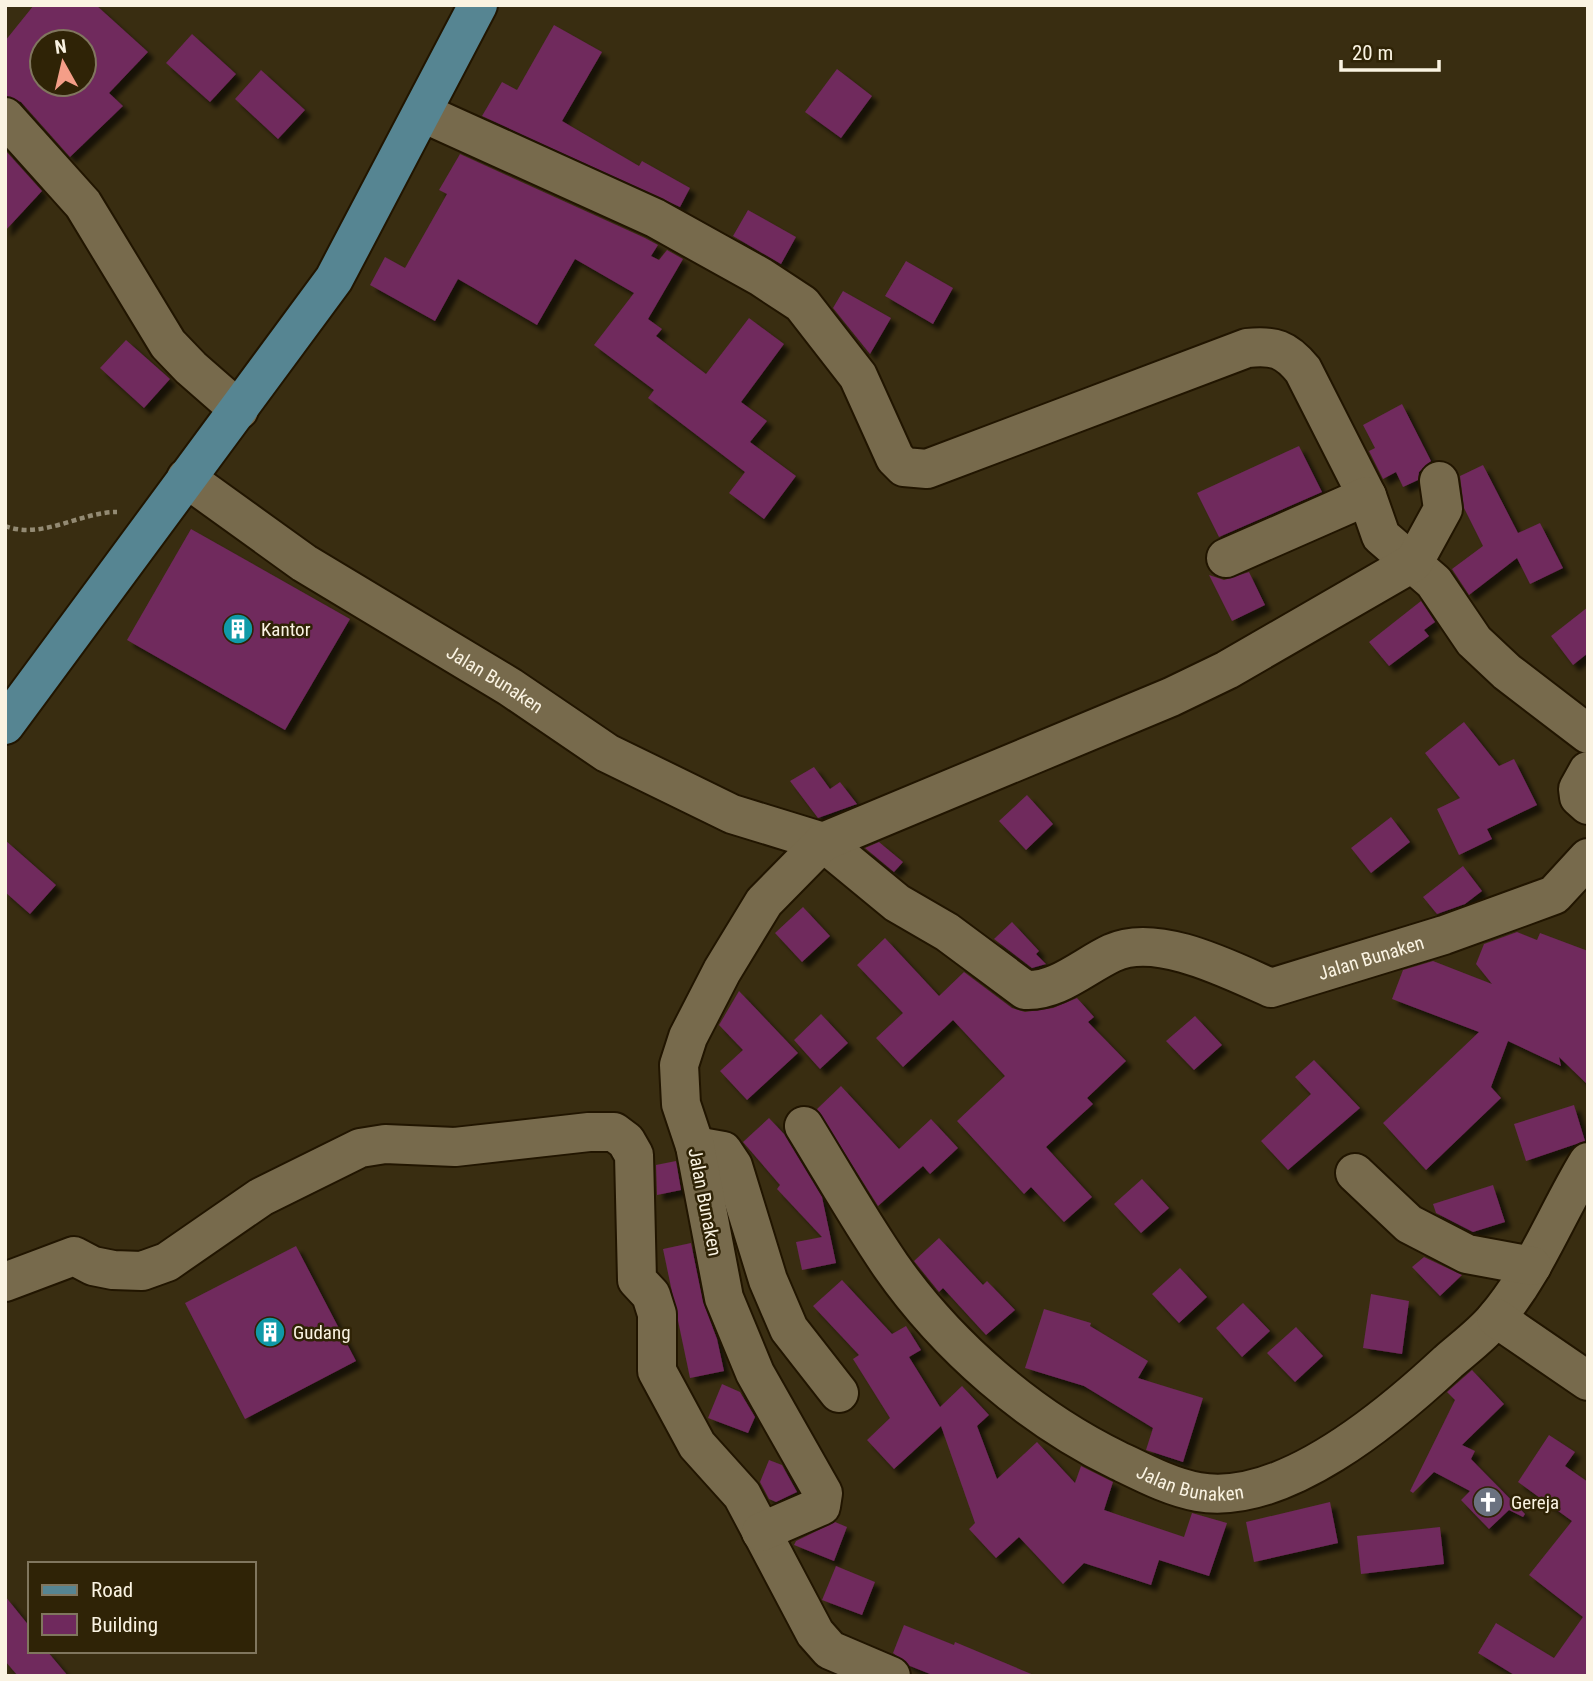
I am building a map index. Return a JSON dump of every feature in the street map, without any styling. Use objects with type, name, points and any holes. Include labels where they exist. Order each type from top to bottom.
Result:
[{"type":"main road","points":[[5,725],[165,512],[186,478],[334,279],[478,5]]},
{"type":"street","points":[[423,113],[655,218],[761,277],[802,304],[858,376],[895,458],[904,467],[927,469],[1247,348],[1270,345],[1289,353],[1303,370],[1367,496],[1381,536],[1415,562],[1434,582],[1475,641],[1507,672],[1588,734]]},
{"type":"street","points":[[5,117],[83,204],[168,344],[239,410]]},
{"type":"street","name":"Jalan Bunaken","points":[[186,478],[304,563],[510,687],[607,753],[732,814],[823,842],[897,903],[947,932],[1025,990],[1041,991],[1115,951],[1148,948],[1193,954],[1271,988],[1444,935],[1553,895],[1588,858]]},
{"type":"street","points":[[823,842],[1171,697],[1227,670],[1415,562],[1443,509],[1439,481]]},
{"type":"street","points":[[1226,558],[1367,496]]},
{"type":"street","points":[[1588,771],[1578,789],[1579,797],[1588,805]]},
{"type":"street","name":"Jalan Bunaken","points":[[761,1532],[821,1506],[823,1493],[755,1373],[724,1298],[695,1146],[681,1104],[680,1065],[688,1037],[722,971],[764,902],[823,842]]},
{"type":"street","name":"Jalan Bunaken","points":[[804,1126],[891,1266],[936,1322],[991,1375],[1052,1426],[1154,1477],[1199,1492],[1248,1490],[1311,1466],[1404,1402],[1496,1318],[1532,1266],[1588,1162]]},
{"type":"street","points":[[5,1282],[74,1256],[93,1266],[113,1270],[142,1271],[167,1262],[261,1197],[360,1148],[384,1144],[455,1147],[589,1132],[614,1132],[626,1142],[635,1155],[637,1280],[652,1295],[657,1314],[657,1371],[697,1445],[742,1495],[815,1633],[830,1650],[891,1676]]},
{"type":"street","points":[[695,1146],[723,1151],[733,1166],[768,1280],[789,1329],[839,1393]]},
{"type":"street","points":[[1355,1173],[1409,1224],[1467,1254],[1532,1266]]},
{"type":"street","points":[[1496,1318],[1588,1381]]},
{"type":"path","points":[[5,526],[18,531],[38,530],[106,512],[165,512]]},
{"type":"building","points":[[34,5],[96,5],[148,52],[109,93],[123,106],[70,157],[21,102],[5,96],[5,41]]},
{"type":"building","points":[[554,25],[602,52],[562,121],[639,166],[642,161],[690,188],[680,207],[482,116],[502,82],[517,90]]},
{"type":"building","points":[[192,34],[236,74],[210,102],[166,63]]},
{"type":"building","points":[[837,69],[872,96],[841,138],[805,112]]},
{"type":"building","points":[[261,70],[305,110],[278,139],[235,99]]},
{"type":"building","points":[[5,150],[42,191],[5,231]]},
{"type":"building","points":[[460,154],[645,238],[658,245],[651,256],[659,260],[667,250],[683,259],[648,319],[662,329],[656,336],[706,374],[749,318],[784,344],[741,402],[767,421],[750,442],[796,476],[764,519],[729,493],[745,472],[648,398],[654,390],[594,345],[634,293],[575,259],[537,325],[458,279],[435,321],[370,285],[385,257],[405,268],[447,194],[439,190]]},
{"type":"building","points":[[748,210],[796,237],[781,264],[733,236]]},
{"type":"building","points":[[906,261],[953,288],[933,324],[885,296]]},
{"type":"building","points":[[843,291],[891,318],[870,354],[833,308]]},
{"type":"building","points":[[126,340],[170,379],[144,408],[100,368]]},
{"type":"building","points":[[1402,404],[1431,461],[1419,472],[1418,480],[1403,487],[1396,472],[1383,479],[1369,451],[1375,448],[1363,425]]},
{"type":"building","points":[[1299,446],[1322,492],[1219,537],[1197,493]]},
{"type":"building","points":[[1483,465],[1518,533],[1540,523],[1563,568],[1530,584],[1517,558],[1469,595],[1452,569],[1483,546],[1464,508],[1460,476]]},
{"type":"building","name":"Kantor","points":[[191,529],[350,619],[285,730],[127,640]]},
{"type":"building","points":[[1249,572],[1265,605],[1232,621],[1209,575],[1224,580]]},
{"type":"building","points":[[1421,601],[1435,622],[1424,630],[1429,636],[1389,666],[1369,642]]},
{"type":"building","points":[[1588,607],[1588,653],[1573,665],[1551,636]]},
{"type":"building","points":[[1464,722],[1499,766],[1514,759],[1537,805],[1487,829],[1492,839],[1459,855],[1437,809],[1460,798],[1425,753]]},
{"type":"building","points":[[814,767],[830,789],[840,782],[857,804],[818,818],[790,781]]},
{"type":"building","points":[[1027,795],[1053,824],[1026,850],[999,821]]},
{"type":"building","points":[[1391,817],[1410,842],[1371,873],[1351,848]]},
{"type":"building","points":[[5,840],[56,885],[30,914],[5,892]]},
{"type":"building","points":[[879,842],[903,862],[894,872],[865,848]]},
{"type":"building","points":[[1463,866],[1482,891],[1465,904],[1437,914],[1423,897]]},
{"type":"building","points":[[803,907],[830,936],[802,962],[775,933]]},
{"type":"building","points":[[1012,922],[1039,951],[1036,954],[1046,964],[1032,968],[994,939]]},
{"type":"building","points":[[1517,932],[1537,940],[1540,933],[1588,951],[1588,1085],[1559,1057],[1561,1066],[1508,1041],[1491,1087],[1501,1098],[1426,1170],[1383,1123],[1479,1032],[1392,999],[1403,970],[1433,961],[1492,984],[1476,964],[1484,944]]},
{"type":"building","points":[[885,938],[939,996],[964,972],[1012,1008],[1025,1012],[1053,1008],[1077,998],[1094,1017],[1088,1022],[1126,1061],[1087,1098],[1093,1104],[1046,1147],[1092,1197],[1064,1222],[1031,1187],[1024,1194],[957,1121],[1005,1076],[953,1020],[903,1067],[876,1038],[903,1013],[857,965]]},
{"type":"building","points":[[739,991],[798,1053],[747,1100],[720,1071],[743,1050],[719,1025]]},
{"type":"building","points":[[821,1014],[848,1043],[820,1069],[794,1040]]},
{"type":"building","points":[[1195,1016],[1222,1045],[1194,1070],[1166,1041]]},
{"type":"building","points":[[1314,1060],[1360,1108],[1288,1170],[1261,1141],[1311,1094],[1295,1077]]},
{"type":"building","points":[[841,1086],[899,1149],[931,1119],[958,1148],[930,1174],[923,1166],[878,1206],[817,1109]]},
{"type":"building","points":[[1574,1105],[1585,1141],[1526,1161],[1514,1124]]},
{"type":"building","points":[[769,1118],[784,1134],[822,1197],[836,1263],[802,1270],[796,1242],[822,1237],[777,1189],[780,1185],[743,1142]]},
{"type":"building","points":[[676,1161],[681,1190],[657,1195],[656,1165]]},
{"type":"building","points":[[1142,1179],[1169,1208],[1141,1233],[1114,1204]]},
{"type":"building","points":[[1493,1185],[1505,1222],[1473,1232],[1436,1213],[1433,1204]]},
{"type":"building","points":[[939,1238],[983,1285],[987,1281],[1015,1310],[986,1335],[943,1288],[939,1292],[914,1261]]},
{"type":"building","points":[[691,1243],[703,1302],[717,1339],[724,1371],[690,1378],[663,1249]]},
{"type":"building","name":"Gudang","points":[[296,1246],[356,1361],[245,1419],[185,1303]]},
{"type":"building","points":[[1424,1257],[1462,1275],[1440,1296],[1412,1267]]},
{"type":"building","points":[[1180,1268],[1207,1297],[1179,1323],[1152,1294]]},
{"type":"building","points":[[842,1280],[892,1334],[906,1326],[921,1350],[909,1357],[940,1407],[962,1386],[989,1415],[977,1426],[997,1479],[1037,1442],[1075,1483],[1081,1466],[1113,1482],[1104,1510],[1184,1537],[1192,1513],[1227,1523],[1209,1576],[1159,1560],[1151,1585],[1084,1563],[1063,1584],[1019,1537],[996,1558],[969,1529],[975,1523],[941,1426],[894,1469],[867,1440],[890,1418],[853,1359],[859,1355],[813,1306]]},
{"type":"building","points":[[1371,1294],[1409,1301],[1402,1354],[1363,1348]]},
{"type":"building","points":[[1243,1303],[1270,1331],[1242,1357],[1216,1328]]},
{"type":"building","points":[[1044,1309],[1091,1323],[1090,1326],[1148,1361],[1138,1378],[1203,1398],[1183,1462],[1146,1450],[1153,1428],[1084,1386],[1025,1368]]},
{"type":"building","points":[[1296,1327],[1323,1356],[1295,1382],[1267,1353]]},
{"type":"building","points":[[1472,1370],[1504,1404],[1462,1445],[1475,1451],[1471,1459],[1525,1514],[1523,1517],[1509,1510],[1489,1529],[1461,1500],[1470,1491],[1434,1472],[1413,1493],[1410,1491],[1455,1400],[1447,1392]]},
{"type":"building","points":[[722,1384],[740,1392],[755,1417],[748,1433],[708,1418]]},
{"type":"building","points":[[1549,1435],[1575,1452],[1565,1466],[1588,1482],[1588,1676],[1516,1676],[1478,1653],[1496,1623],[1554,1658],[1583,1617],[1529,1575],[1572,1521],[1518,1482]]},
{"type":"building","points":[[769,1460],[782,1465],[797,1492],[776,1502],[769,1499],[760,1482]]},
{"type":"building","points":[[1330,1502],[1338,1543],[1254,1562],[1246,1522]]},
{"type":"building","points":[[835,1522],[847,1527],[834,1561],[794,1545],[796,1541]]},
{"type":"building","points":[[1440,1527],[1444,1564],[1361,1574],[1357,1536]]},
{"type":"building","points":[[836,1566],[875,1582],[862,1615],[822,1600]]},
{"type":"building","points":[[5,1596],[28,1625],[28,1653],[49,1653],[68,1676],[18,1676],[5,1661]]},
{"type":"building","points":[[904,1625],[954,1645],[955,1642],[1036,1676],[935,1676],[910,1666],[893,1653]]},
{"type":"place","name":"Kantor","points":[[238,629]]},
{"type":"place","name":"Gudang","points":[[270,1332]]},
{"type":"place","name":"Gereja","points":[[1488,1502]]}]
